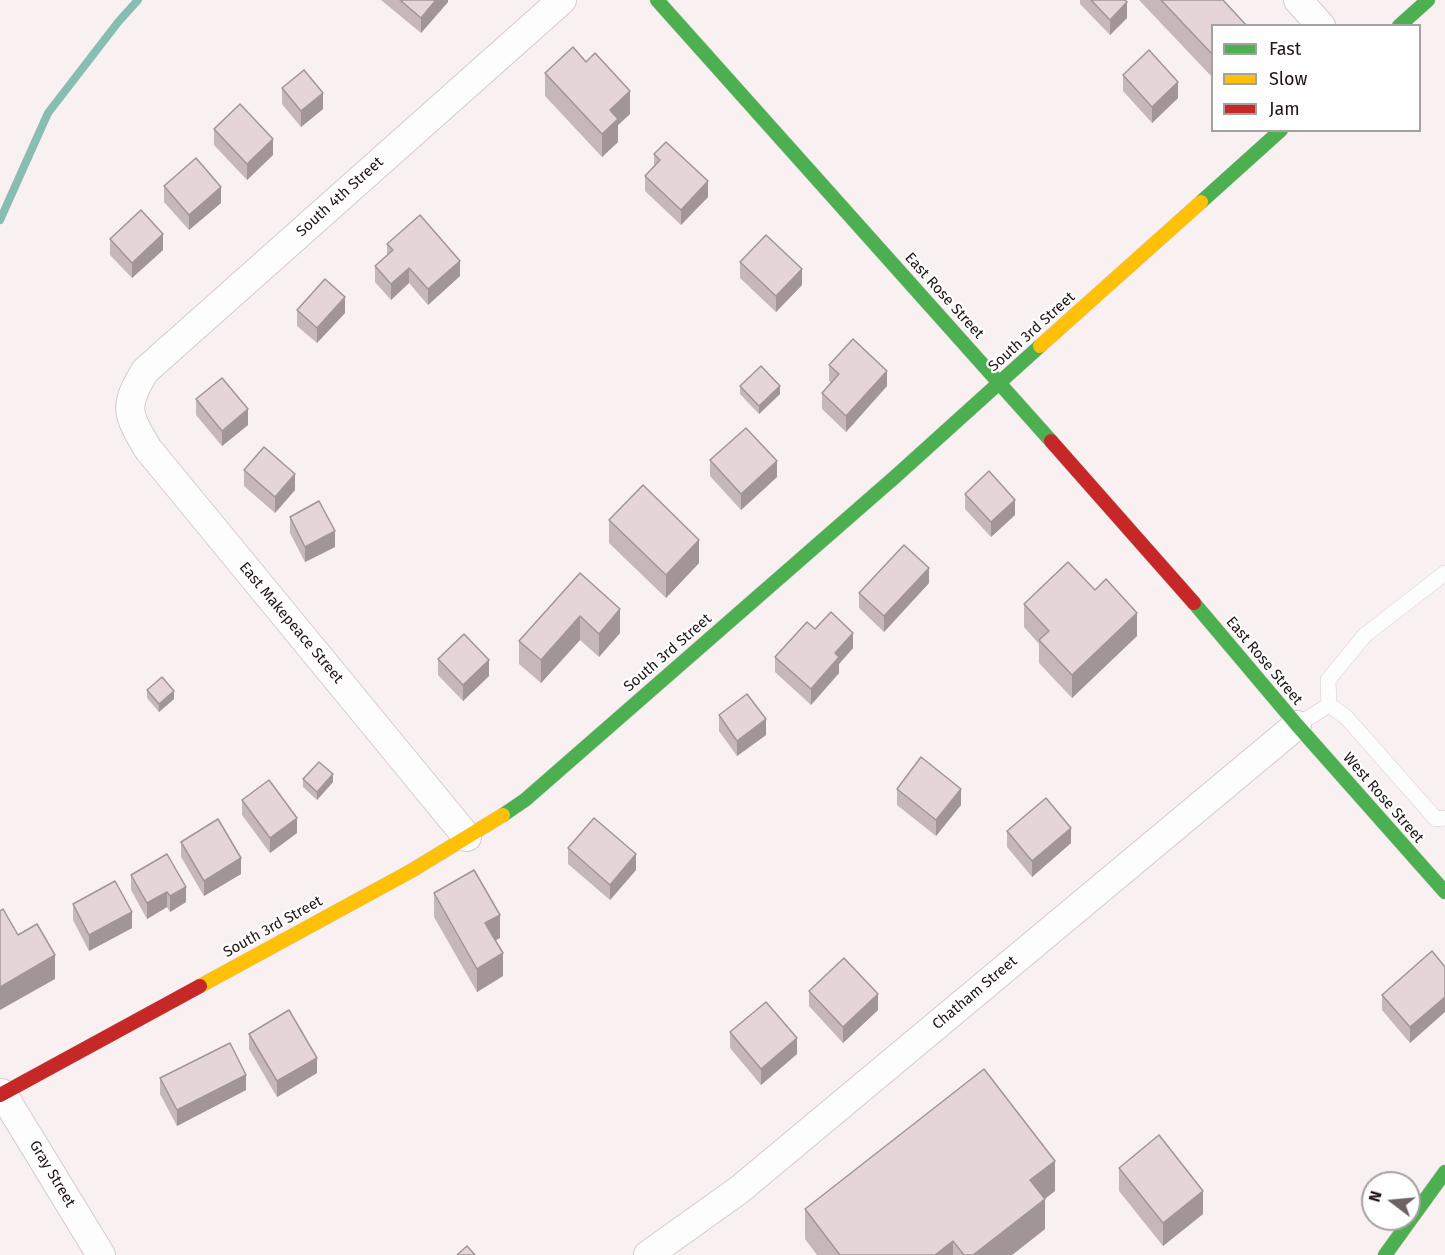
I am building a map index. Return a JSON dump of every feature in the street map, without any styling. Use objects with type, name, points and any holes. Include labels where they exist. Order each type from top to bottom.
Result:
[{"type":"street","name":"South 4th Street","points":[[131,402],[132,393],[145,371],[562,0]]},
{"type":"street","name":"East Rose Street","points":[[657,0],[1145,546],[1297,725]]},
{"type":"street","points":[[1298,0],[1319,24]]},
{"type":"street","points":[[1401,24],[1428,0]]},
{"type":"street","name":"South 3rd Street","points":[[1,1094],[411,871],[525,800],[896,476],[1279,132]]},
{"type":"street","name":"East Makepeace Street","points":[[131,402],[131,422],[148,449],[468,837]]},
{"type":"street","name":"West Rose Street","points":[[1297,725],[1445,892]]},
{"type":"street","name":"Chatham Street","points":[[648,1255],[739,1190],[1297,725]]},
{"type":"street","name":"Gray Street","points":[[1,1094],[101,1255]]},
{"type":"street","points":[[1385,1255],[1445,1172]]},
{"type":"lane","points":[[1329,705],[1328,680],[1365,635],[1445,573]]},
{"type":"lane","points":[[1297,725],[1329,705]]},
{"type":"lane","points":[[1329,705],[1346,717],[1436,819],[1445,818]]},
{"type":"lane","points":[[1399,1235],[1409,1255]]},
{"type":"building","points":[[400,0],[436,0],[421,18]]},
{"type":"building","points":[[1091,0],[1125,0],[1127,2],[1110,20]]},
{"type":"building","points":[[1161,0],[1223,0],[1245,24],[1211,24],[1211,53]]},
{"type":"building","points":[[573,47],[586,62],[595,53],[630,91],[610,110],[618,119],[602,134],[545,73]]},
{"type":"building","points":[[1149,50],[1178,82],[1152,107],[1123,75]]},
{"type":"building","points":[[304,70],[323,93],[301,111],[282,88]]},
{"type":"building","points":[[240,104],[273,139],[247,164],[214,129]]},
{"type":"building","points":[[666,142],[708,181],[681,210],[645,176],[660,160],[654,154]]},
{"type":"building","points":[[196,158],[221,187],[189,215],[164,186]]},
{"type":"building","points":[[141,210],[163,234],[132,263],[110,239]]},
{"type":"building","points":[[420,215],[460,261],[428,289],[409,268],[391,284],[375,266],[393,250],[387,244]]},
{"type":"building","points":[[766,235],[802,269],[776,296],[740,262]]},
{"type":"building","points":[[325,279],[345,297],[317,328],[297,310]]},
{"type":"building","points":[[853,339],[887,371],[846,416],[822,393],[839,374],[829,365]]},
{"type":"building","points":[[761,366],[780,386],[759,406],[740,386]]},
{"type":"building","points":[[222,378],[248,409],[222,431],[196,399]]},
{"type":"building","points":[[746,428],[777,461],[741,494],[710,460]]},
{"type":"building","points":[[264,447],[295,474],[275,497],[244,470]]},
{"type":"building","points":[[989,471],[1015,500],[991,522],[965,494]]},
{"type":"building","points":[[643,485],[699,540],[666,575],[609,520]]},
{"type":"building","points":[[319,501],[335,531],[305,547],[290,517]]},
{"type":"building","points":[[904,545],[929,568],[884,616],[859,593]]},
{"type":"building","points":[[1068,562],[1095,590],[1106,579],[1137,613],[1072,675],[1039,640],[1049,631],[1024,604]]},
{"type":"building","points":[[580,573],[620,609],[599,634],[580,616],[541,660],[519,641]]},
{"type":"building","points":[[831,612],[853,633],[835,653],[839,657],[811,689],[775,657],[807,622],[815,629]]},
{"type":"building","points":[[464,634],[489,660],[463,685],[438,659]]},
{"type":"building","points":[[162,677],[174,691],[159,704],[147,690]]},
{"type":"building","points":[[747,694],[766,719],[737,741],[719,715]]},
{"type":"building","points":[[921,757],[961,789],[936,820],[897,789]]},
{"type":"building","points":[[319,762],[333,774],[317,792],[303,779]]},
{"type":"building","points":[[269,780],[297,818],[270,838],[242,800]]},
{"type":"building","points":[[1046,798],[1071,828],[1032,861],[1007,831]]},
{"type":"building","points":[[594,818],[636,854],[610,885],[568,848]]},
{"type":"building","points":[[218,819],[241,858],[204,881],[181,842]]},
{"type":"building","points":[[167,854],[186,887],[170,896],[167,892],[147,903],[131,875]]},
{"type":"building","points":[[474,870],[500,915],[485,923],[503,953],[477,969],[434,893]]},
{"type":"building","points":[[115,881],[132,912],[89,935],[73,904]]},
{"type":"building","points":[[3,909],[18,935],[37,924],[55,955],[0,987],[0,911]]},
{"type":"building","points":[[1432,951],[1445,967],[1445,997],[1410,1027],[1382,995]]},
{"type":"building","points":[[844,958],[878,994],[843,1027],[809,991]]},
{"type":"building","points":[[766,1002],[797,1038],[761,1069],[730,1032]]},
{"type":"building","points":[[289,1010],[317,1058],[277,1081],[249,1034]]},
{"type":"building","points":[[230,1043],[246,1075],[177,1110],[160,1078]]},
{"type":"building","points":[[984,1069],[1055,1161],[1030,1180],[1045,1199],[973,1255],[964,1255],[953,1241],[935,1255],[840,1255],[805,1209]]},
{"type":"building","points":[[1159,1135],[1203,1191],[1163,1223],[1119,1168]]},
{"type":"building","points":[[467,1246],[475,1255],[457,1255]]},
{"type":"waterway","points":[[0,220],[48,113],[138,0]]},
{"type":"traffic: fast","points":[[657,0],[1051,441]]},
{"type":"traffic: fast","points":[[1401,24],[1428,0]]},
{"type":"traffic: fast","points":[[1201,202],[1279,132]]},
{"type":"traffic: fast","points":[[503,815],[525,800],[896,476],[1040,346]]},
{"type":"traffic: fast","points":[[1194,603],[1297,725],[1445,892]]},
{"type":"traffic: fast","points":[[1385,1255],[1445,1172]]},
{"type":"traffic: slow","points":[[1040,346],[1201,202]]},
{"type":"traffic: slow","points":[[200,986],[411,871],[503,815]]},
{"type":"traffic: jam","points":[[1051,441],[1194,603]]},
{"type":"traffic: jam","points":[[0,1095],[200,986]]}]
